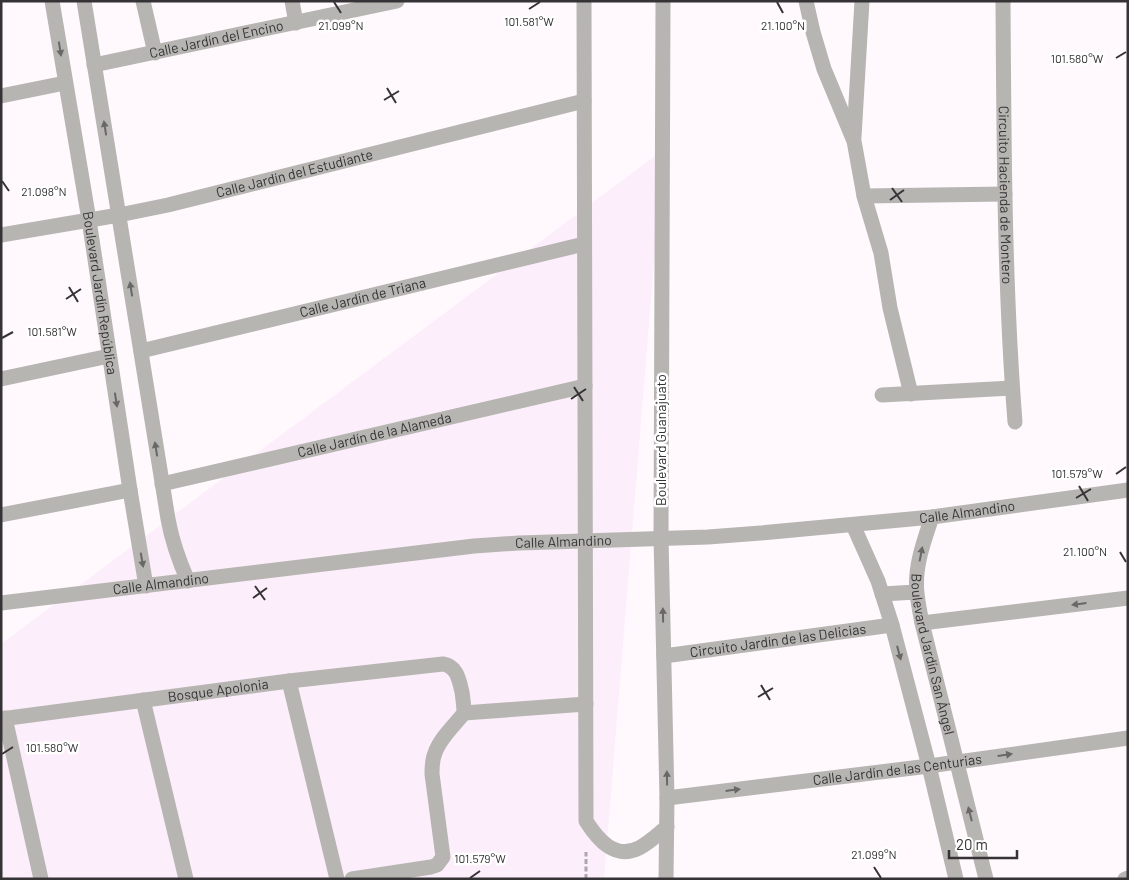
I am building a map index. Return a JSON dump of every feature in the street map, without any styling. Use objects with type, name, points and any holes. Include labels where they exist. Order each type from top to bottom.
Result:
[{"type":"street","name":"Boulevard Jardín República","points":[[52,1],[89,220],[146,586]]},
{"type":"street","points":[[84,1],[172,540],[188,581]]},
{"type":"street","points":[[143,1],[154,54]]},
{"type":"street","points":[[292,1],[296,23]]},
{"type":"street","name":"Calle Jardín del Encino","points":[[94,65],[154,54],[397,1]]},
{"type":"street","points":[[584,1],[586,821],[601,842],[613,849],[626,852],[638,849],[667,827]]},
{"type":"street","name":"Boulevard Guanajuato","points":[[663,1],[661,538],[667,798],[666,879]]},
{"type":"street","points":[[806,1],[824,69],[854,141],[864,196],[881,252],[890,308],[911,394]]},
{"type":"street","points":[[854,141],[862,1]]},
{"type":"street","name":"Circuito Hacienda de Montero","points":[[1003,1],[1005,194],[1012,388],[1015,422]]},
{"type":"street","points":[[1,96],[65,83]]},
{"type":"street","name":"Calle Jardín del Estudiante","points":[[1,235],[168,205],[584,101]]},
{"type":"street","points":[[864,196],[1005,194]]},
{"type":"street","name":"Calle Jardín de Triana","points":[[141,351],[584,244]]},
{"type":"street","points":[[1,379],[109,356]]},
{"type":"street","name":"Calle Jardín de la Alameda","points":[[162,484],[585,386]]},
{"type":"street","points":[[882,395],[1012,388]]},
{"type":"street","points":[[1,515],[130,490]]},
{"type":"street","name":"Calle Almandino","points":[[1,603],[474,546],[519,542],[743,535],[932,517],[1128,490]]},
{"type":"street","name":"Boulevard Jardín San Ángel","points":[[932,517],[922,545],[916,592],[922,624],[986,879]]},
{"type":"street","points":[[853,525],[875,574],[892,625],[956,879]]},
{"type":"street","points":[[882,594],[916,592]]},
{"type":"street","points":[[922,624],[1128,598]]},
{"type":"street","name":"Circuito Jardín de las Delicias","points":[[664,656],[892,625]]},
{"type":"street","name":"Bosque Apolonia","points":[[3,719],[289,681],[435,664],[449,664],[455,670],[459,679],[464,713]]},
{"type":"street","points":[[289,681],[337,879]]},
{"type":"street","points":[[142,700],[186,879]]},
{"type":"street","points":[[352,879],[431,868],[440,862],[443,857],[432,774],[433,762],[440,743],[464,713],[586,704]]},
{"type":"street","points":[[3,719],[41,879]]},
{"type":"street","name":"Calle Jardín de las Centurias","points":[[667,798],[929,766],[1128,738]]},
{"type":"shaded area","points":[[663,150],[604,879],[1,879],[1,644]]}]
